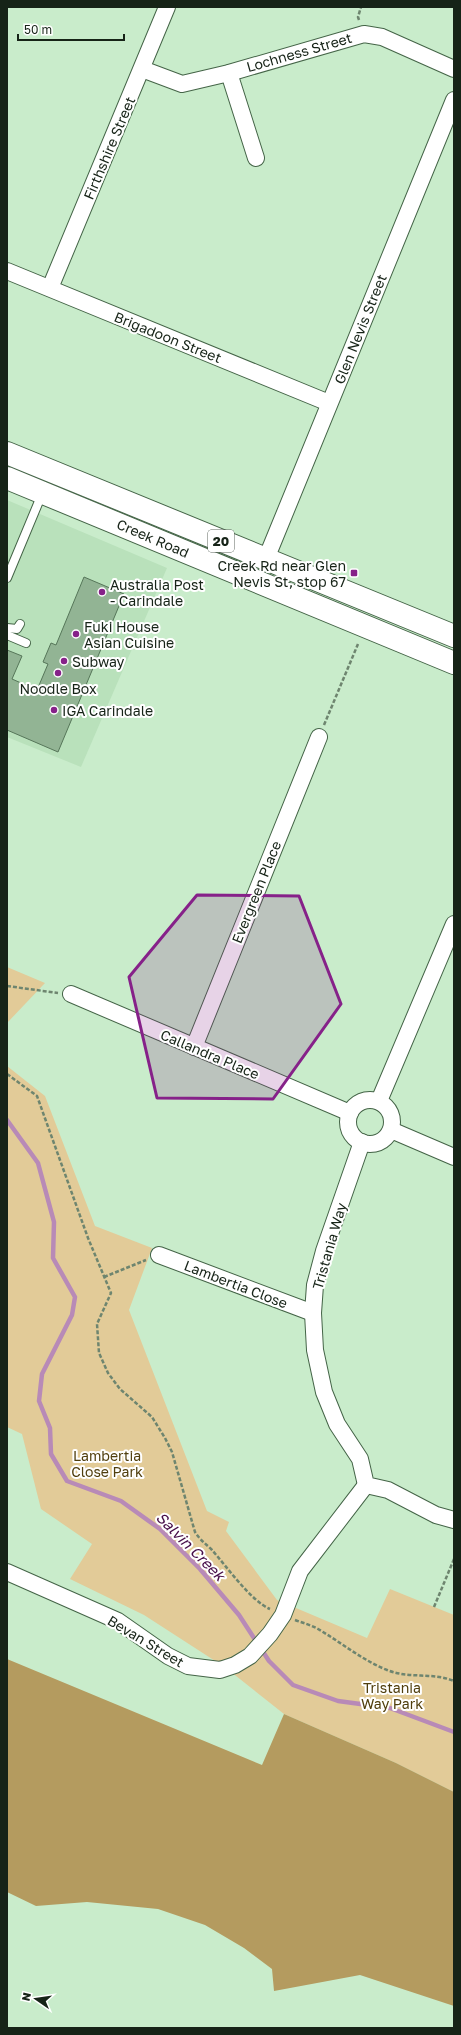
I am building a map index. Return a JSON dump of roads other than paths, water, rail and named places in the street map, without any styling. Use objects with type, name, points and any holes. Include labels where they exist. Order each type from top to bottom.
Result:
[{"type":"main road","name":"Creek Road","points":[[7,453],[454,636]]},
{"type":"main road","name":"Creek Road","points":[[7,478],[454,663]]},
{"type":"street","name":"Firthshire Street","points":[[50,288],[167,7]]},
{"type":"street","name":"Lochness Street","points":[[142,69],[182,84],[229,73],[364,34],[382,37],[454,69]]},
{"type":"street","points":[[229,73],[256,158]]},
{"type":"street","name":"Glen Nevis Street","points":[[266,559],[454,100]]},
{"type":"street","name":"Brigadoon Street","points":[[7,271],[329,403]]},
{"type":"street","name":"Evergreen Place","points":[[194,1047],[319,738]]},
{"type":"street","points":[[379,1101],[454,924]]},
{"type":"street","name":"Callandra Place","points":[[71,994],[350,1112]]},
{"type":"street","points":[[371,1099],[379,1101],[386,1106],[391,1113],[391,1130],[386,1137],[379,1142],[371,1144],[362,1142],[355,1138],[350,1130],[348,1121],[350,1112],[362,1101],[371,1099]]},
{"type":"street","points":[[391,1130],[454,1157]]},
{"type":"street","name":"Tristania Way","points":[[362,1142],[324,1251],[315,1284],[313,1313],[315,1350],[324,1392],[336,1424],[360,1459],[366,1485]]},
{"type":"street","name":"Lambertia Close","points":[[159,1255],[313,1313]]},
{"type":"street","points":[[366,1485],[388,1490],[436,1515],[454,1520]]},
{"type":"street","name":"Bevan Street","points":[[7,1572],[118,1621],[168,1656],[188,1666],[220,1670],[235,1666],[250,1656],[270,1634],[282,1615],[300,1571],[366,1485]]},
{"type":"lane","points":[[7,578],[42,492]]},
{"type":"lane","points":[[7,628],[16,629],[20,624]]},
{"type":"lane","points":[[7,635],[26,643]]},
{"type":"waterway","name":"Salvin Creek","points":[[7,1120],[38,1163],[54,1222],[53,1258],[75,1297],[72,1315],[42,1374],[39,1401],[50,1428],[51,1454],[67,1481],[121,1501],[160,1529],[200,1569],[239,1615],[269,1661],[293,1685],[338,1701],[390,1708],[454,1732]]},
{"type":"place","name":"Creek Rd near Glen Nevis St, stop 67","points":[[354,573]]},
{"type":"place","name":"Australia Post - Carindale","points":[[102,592]]},
{"type":"place","name":"Fuki House Asian Cuisine","points":[[76,634]]},
{"type":"place","name":"Subway","points":[[64,661]]},
{"type":"place","name":"Noodle Box","points":[[58,673]]},
{"type":"place","name":"IGA Carindale","points":[[54,710]]},
{"type":"park label","name":"Lambertia Close Park","points":[[107,1464]]},
{"type":"park label","name":"Tristania Way Park","points":[[392,1696]]}]
